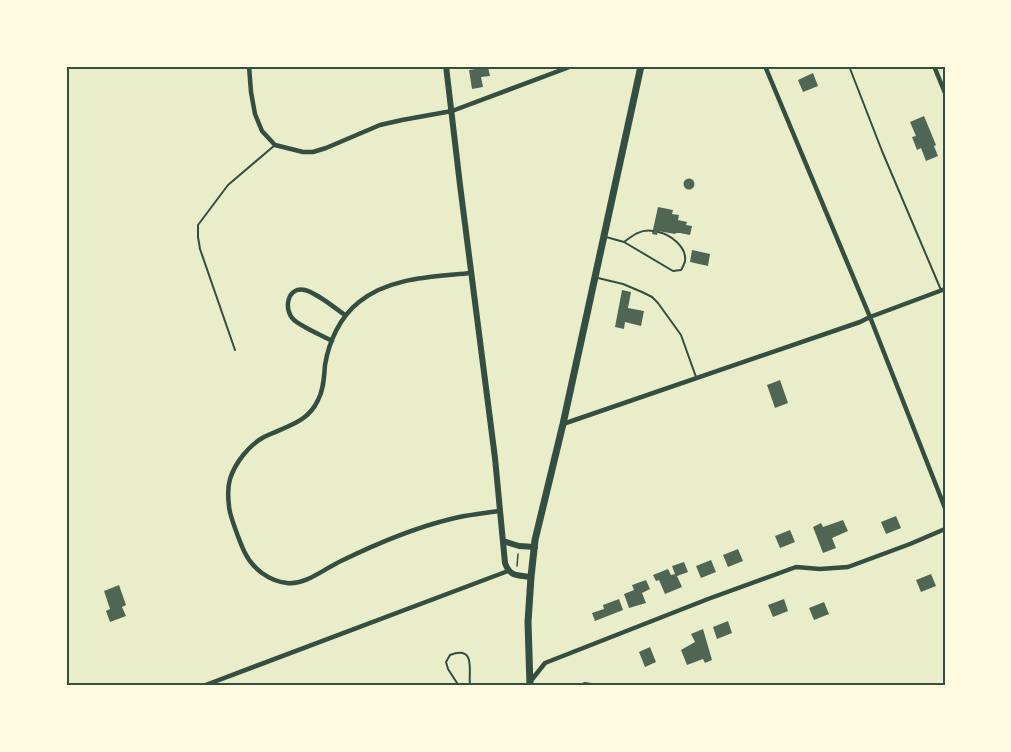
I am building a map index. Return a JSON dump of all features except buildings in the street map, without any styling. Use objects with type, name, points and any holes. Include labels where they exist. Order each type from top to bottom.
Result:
[{"type":"main road","points":[[530,684],[528,622],[535,540],[563,424],[641,66]]},
{"type":"street","points":[[249,66],[255,114],[262,131],[275,145],[303,152],[313,152],[380,125],[452,111],[572,66]]},
{"type":"street","points":[[447,66],[494,447],[505,563],[508,571]]},
{"type":"street","points":[[765,66],[870,317],[945,508]]},
{"type":"street","points":[[934,66],[945,93]]},
{"type":"street","points":[[471,273],[389,285],[358,303],[345,315],[332,341],[318,400],[310,413],[300,421],[252,444],[241,458],[230,479],[229,508],[245,554],[256,569],[271,579],[289,584],[306,580],[340,561],[414,529],[452,519],[500,511]]},
{"type":"street","points":[[332,341],[294,320],[289,313],[288,300],[292,293],[299,290],[305,291],[345,315]]},
{"type":"street","points":[[563,424],[860,322],[943,290]]},
{"type":"street","points":[[530,684],[545,663],[708,599],[796,567],[848,567],[945,529]]},
{"type":"street","points":[[503,541],[519,546],[535,547]]},
{"type":"street","points":[[203,686],[508,571],[531,577]]},
{"type":"lane","points":[[849,66],[882,151],[943,290]]},
{"type":"lane","points":[[235,350],[200,249],[198,225],[228,185],[275,145]]},
{"type":"lane","points":[[624,242],[642,230],[653,231]]},
{"type":"lane","points":[[604,237],[624,242],[673,271],[681,270],[686,261],[684,250],[664,233],[658,232]]},
{"type":"lane","points":[[595,277],[623,284],[652,297],[681,335],[696,378]]},
{"type":"lane","points":[[459,686],[446,662],[450,655],[457,652],[469,658],[470,686]]},
{"type":"lane","points":[[576,686],[585,683],[592,686]]},
{"type":"path","points":[[517,567],[518,554]]}]
